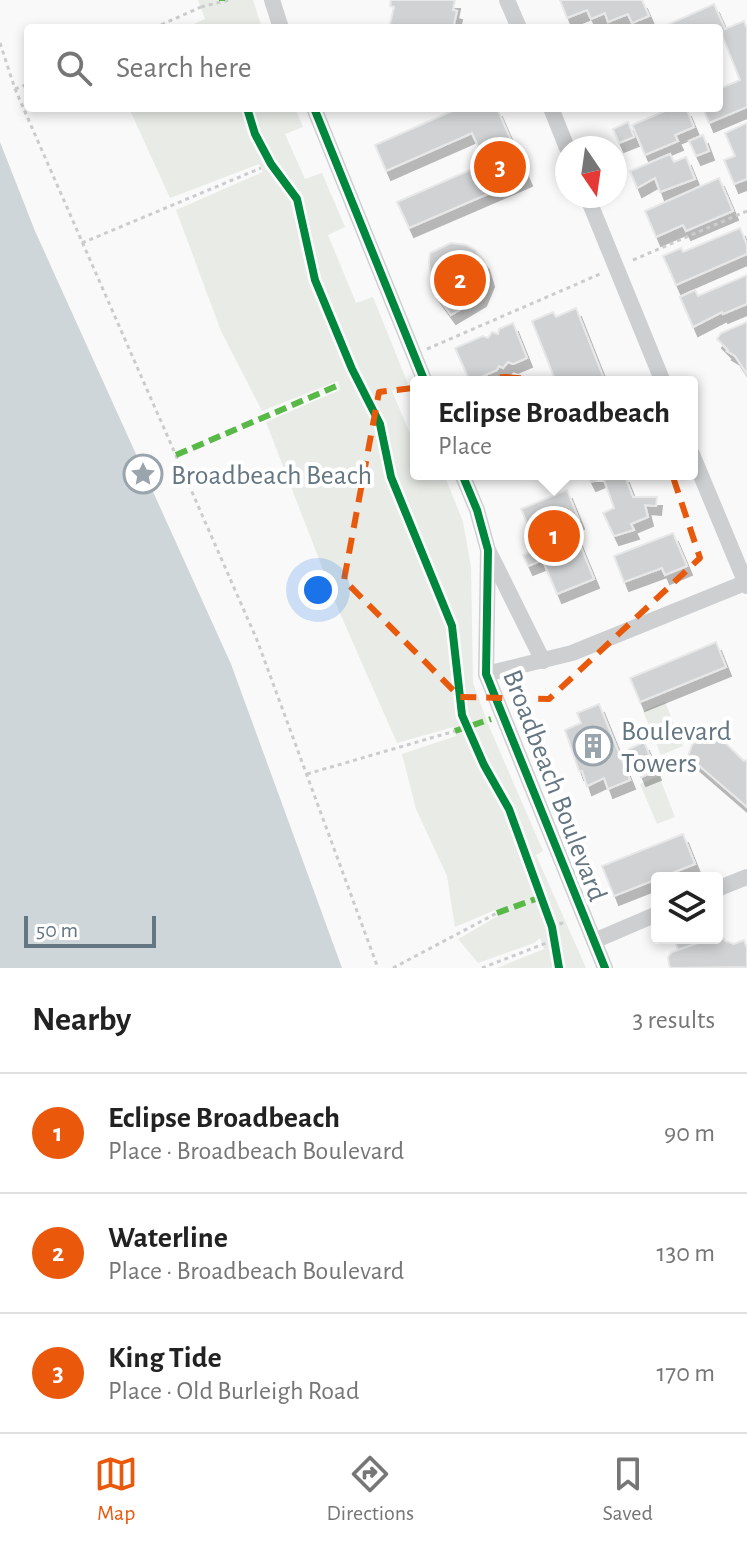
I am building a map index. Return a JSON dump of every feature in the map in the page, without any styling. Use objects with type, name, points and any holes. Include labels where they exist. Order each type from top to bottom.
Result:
[{"type":"street","points":[[272,0],[280,24]]},
{"type":"street","points":[[507,0],[517,24]]},
{"type":"street","points":[[316,112],[423,376]]},
{"type":"street","points":[[553,112],[562,136]]},
{"type":"street","points":[[592,208],[661,376]]},
{"type":"street","points":[[486,674],[572,653],[747,583],[698,468]]},
{"type":"street","name":"Broadbeach Boulevard","points":[[464,480],[488,550],[486,674],[605,968]]},
{"type":"street","points":[[488,550],[543,661]]},
{"type":"street","points":[[723,887],[747,877]]},
{"type":"street","points":[[594,941],[651,917]]},
{"type":"path","points":[[163,24],[201,7],[224,3]]},
{"type":"path","points":[[0,43],[24,110]]},
{"type":"path","points":[[15,89],[24,86]]},
{"type":"path","points":[[25,112],[257,640],[378,968]]},
{"type":"path","points":[[82,243],[261,168]]},
{"type":"path","points":[[414,355],[747,211]]},
{"type":"path","points":[[307,774],[455,731]]},
{"type":"path","points":[[546,912],[557,954]]},
{"type":"path","points":[[393,968],[497,913]]},
{"type":"path","points":[[552,927],[567,921]]},
{"type":"path","points":[[482,968],[554,940]]},
{"type":"highlighted area","points":[[505,377],[643,387],[700,558],[549,699],[460,697],[344,580],[379,392]]},
{"type":"shaded area","points":[[198,0],[253,0],[261,24],[194,24],[205,19]]},
{"type":"shaded area","points":[[131,112],[297,112],[303,127],[285,134],[305,179],[322,173],[345,227],[328,235],[356,303],[373,297],[408,384],[392,391],[410,434],[410,480],[446,480],[463,522],[471,567],[473,683],[543,851],[536,855],[586,968],[497,968],[544,949],[540,938],[478,963],[458,939],[498,916],[495,910],[455,927],[447,876],[416,809],[402,754],[456,736],[453,727],[397,743],[339,611],[266,422],[340,390],[338,381],[262,411],[221,331],[176,210],[263,172],[259,164],[170,198]]},
{"type":"shaded area","points":[[0,142],[35,231],[231,664],[342,968],[0,968]]},
{"type":"shaded area","points":[[665,702],[683,746],[661,755],[643,711]]},
{"type":"shaded area","points":[[659,776],[675,817],[657,824],[640,784]]},
{"type":"building","points":[[391,0],[455,0],[453,10],[457,11],[454,24],[390,24],[394,7],[390,6]]},
{"type":"building","points":[[560,0],[642,0],[649,16],[632,23],[628,14],[608,22],[605,13],[591,19],[587,10],[567,18]]},
{"type":"building","points":[[714,4],[723,24],[669,24]]},
{"type":"building","points":[[744,21],[747,29],[747,107],[709,123],[705,112],[723,112],[723,87],[740,80],[723,38],[723,24],[725,29]]},
{"type":"building","points":[[450,112],[499,112],[527,177],[409,228],[397,202],[486,163],[472,133],[386,171],[375,145]]},
{"type":"building","points":[[663,112],[688,112],[694,127],[675,135],[678,141],[645,155],[632,125]]},
{"type":"building","points":[[628,122],[634,137],[627,140],[627,136],[616,136],[613,129]]},
{"type":"building","points":[[747,123],[747,179],[734,184],[724,160],[735,156],[725,133]]},
{"type":"building","points":[[703,135],[709,151],[696,156],[689,141]]},
{"type":"building","points":[[670,154],[674,162],[686,157],[695,179],[660,192],[655,178],[637,188],[630,171]]},
{"type":"building","points":[[719,178],[733,211],[686,231],[683,225],[656,237],[645,211]]},
{"type":"building","points":[[740,228],[747,254],[676,285],[663,256],[681,248],[683,252]]},
{"type":"building","points":[[451,243],[475,250],[484,261],[489,278],[481,297],[451,315],[433,290],[429,262],[430,253]]},
{"type":"building","points":[[747,275],[747,304],[722,312],[693,327],[680,297],[695,290],[698,296]]},
{"type":"building","points":[[576,308],[603,376],[554,376],[532,321],[553,312],[556,317]]},
{"type":"building","points":[[747,322],[747,374],[735,356],[717,339],[721,333]]},
{"type":"building","points":[[513,323],[527,358],[513,364],[508,362],[503,368],[499,366],[484,376],[467,376],[455,348],[483,336],[488,338],[492,332],[498,334],[499,329]]},
{"type":"building","points":[[604,480],[626,480],[633,497],[657,497],[656,506],[645,505],[648,517],[631,524],[634,530],[614,536],[603,513],[614,508]]},
{"type":"building","points":[[567,490],[579,520],[571,523],[594,579],[557,594],[521,509]]},
{"type":"building","points":[[673,533],[687,566],[665,575],[662,568],[624,582],[614,556]]},
{"type":"building","points":[[538,548],[543,560],[528,566],[523,555]]},
{"type":"building","points":[[716,642],[726,667],[640,702],[630,678]]},
{"type":"building","name":"Boulevard Towers","points":[[599,704],[630,780],[608,789],[604,778],[587,786],[565,730],[581,723],[577,713]]},
{"type":"building","points":[[709,729],[744,761],[747,760],[747,807],[688,756],[692,745]]},
{"type":"building","points":[[644,742],[656,771],[641,777],[629,749]]},
{"type":"building","points":[[683,834],[695,864],[675,872],[651,872],[651,881],[614,896],[602,866]]},
{"type":"building","points":[[724,938],[734,944],[744,940],[747,967],[671,968],[668,957],[672,952],[695,944],[723,944]]},
{"type":"building","points":[[676,944],[696,944],[678,950]]},
{"type":"marked path","points":[[176,455],[339,385]]},
{"type":"marked path","points":[[455,731],[491,719]]},
{"type":"marked path","points":[[497,913],[541,897]]},
{"type":"cycle path","points":[[248,112],[255,134],[271,164],[297,199],[315,280],[352,369],[380,424],[391,477],[452,626],[462,715],[484,765],[509,809],[552,927],[559,968]]},
{"type":"cycle path","points":[[316,112],[423,376]]},
{"type":"cycle path","points":[[464,480],[488,550],[486,674],[605,968]]},
{"type":"place","name":"King Tide","points":[[500,167]]},
{"type":"place","name":"Waterline","points":[[460,280]]},
{"type":"place","name":"Broadbeach Beach","points":[[143,474]]},
{"type":"place","name":"Eclipse Broadbeach","points":[[554,536]]},
{"type":"place","name":"Boulevard Towers","points":[[593,746]]}]
